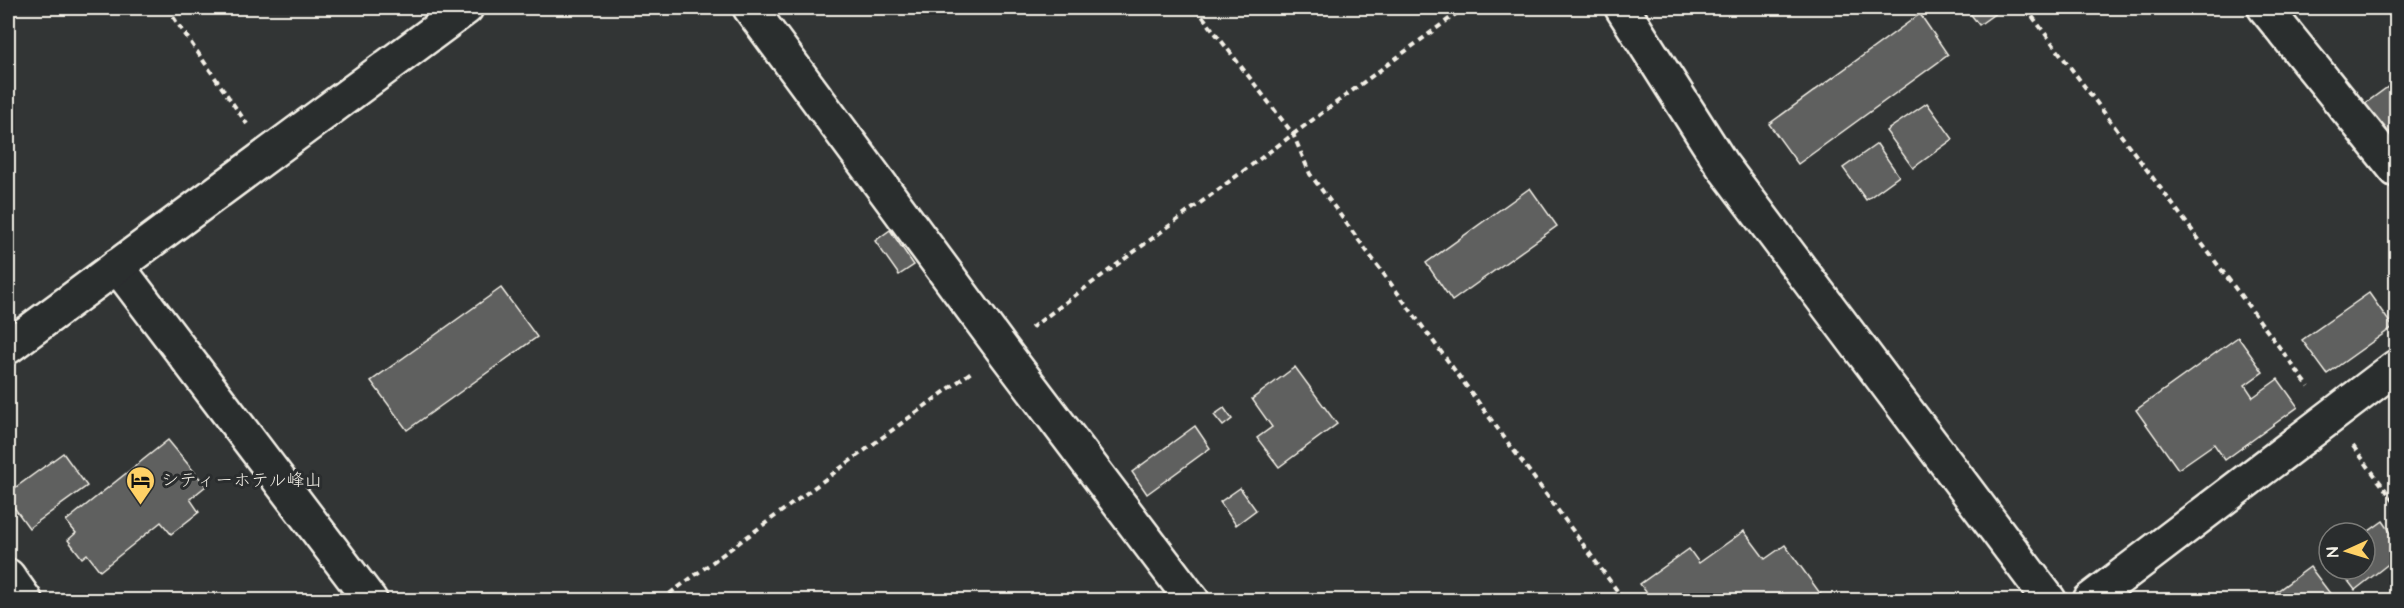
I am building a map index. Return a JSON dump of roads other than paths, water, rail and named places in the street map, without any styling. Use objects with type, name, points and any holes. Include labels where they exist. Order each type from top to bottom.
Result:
[{"type":"street","points":[[8,347],[466,8]]},
{"type":"street","points":[[750,8],[1002,349],[1192,600]]},
{"type":"street","points":[[1622,8],[1722,165],[2049,600]]},
{"type":"street","points":[[2265,8],[2397,170]]},
{"type":"street","points":[[117,266],[370,600]]},
{"type":"street","points":[[2091,600],[2397,367]]},
{"type":"street","points":[[8,576],[25,600]]},
{"type":"place","name":"シティーホテル峰山","points":[[140,506]]}]
